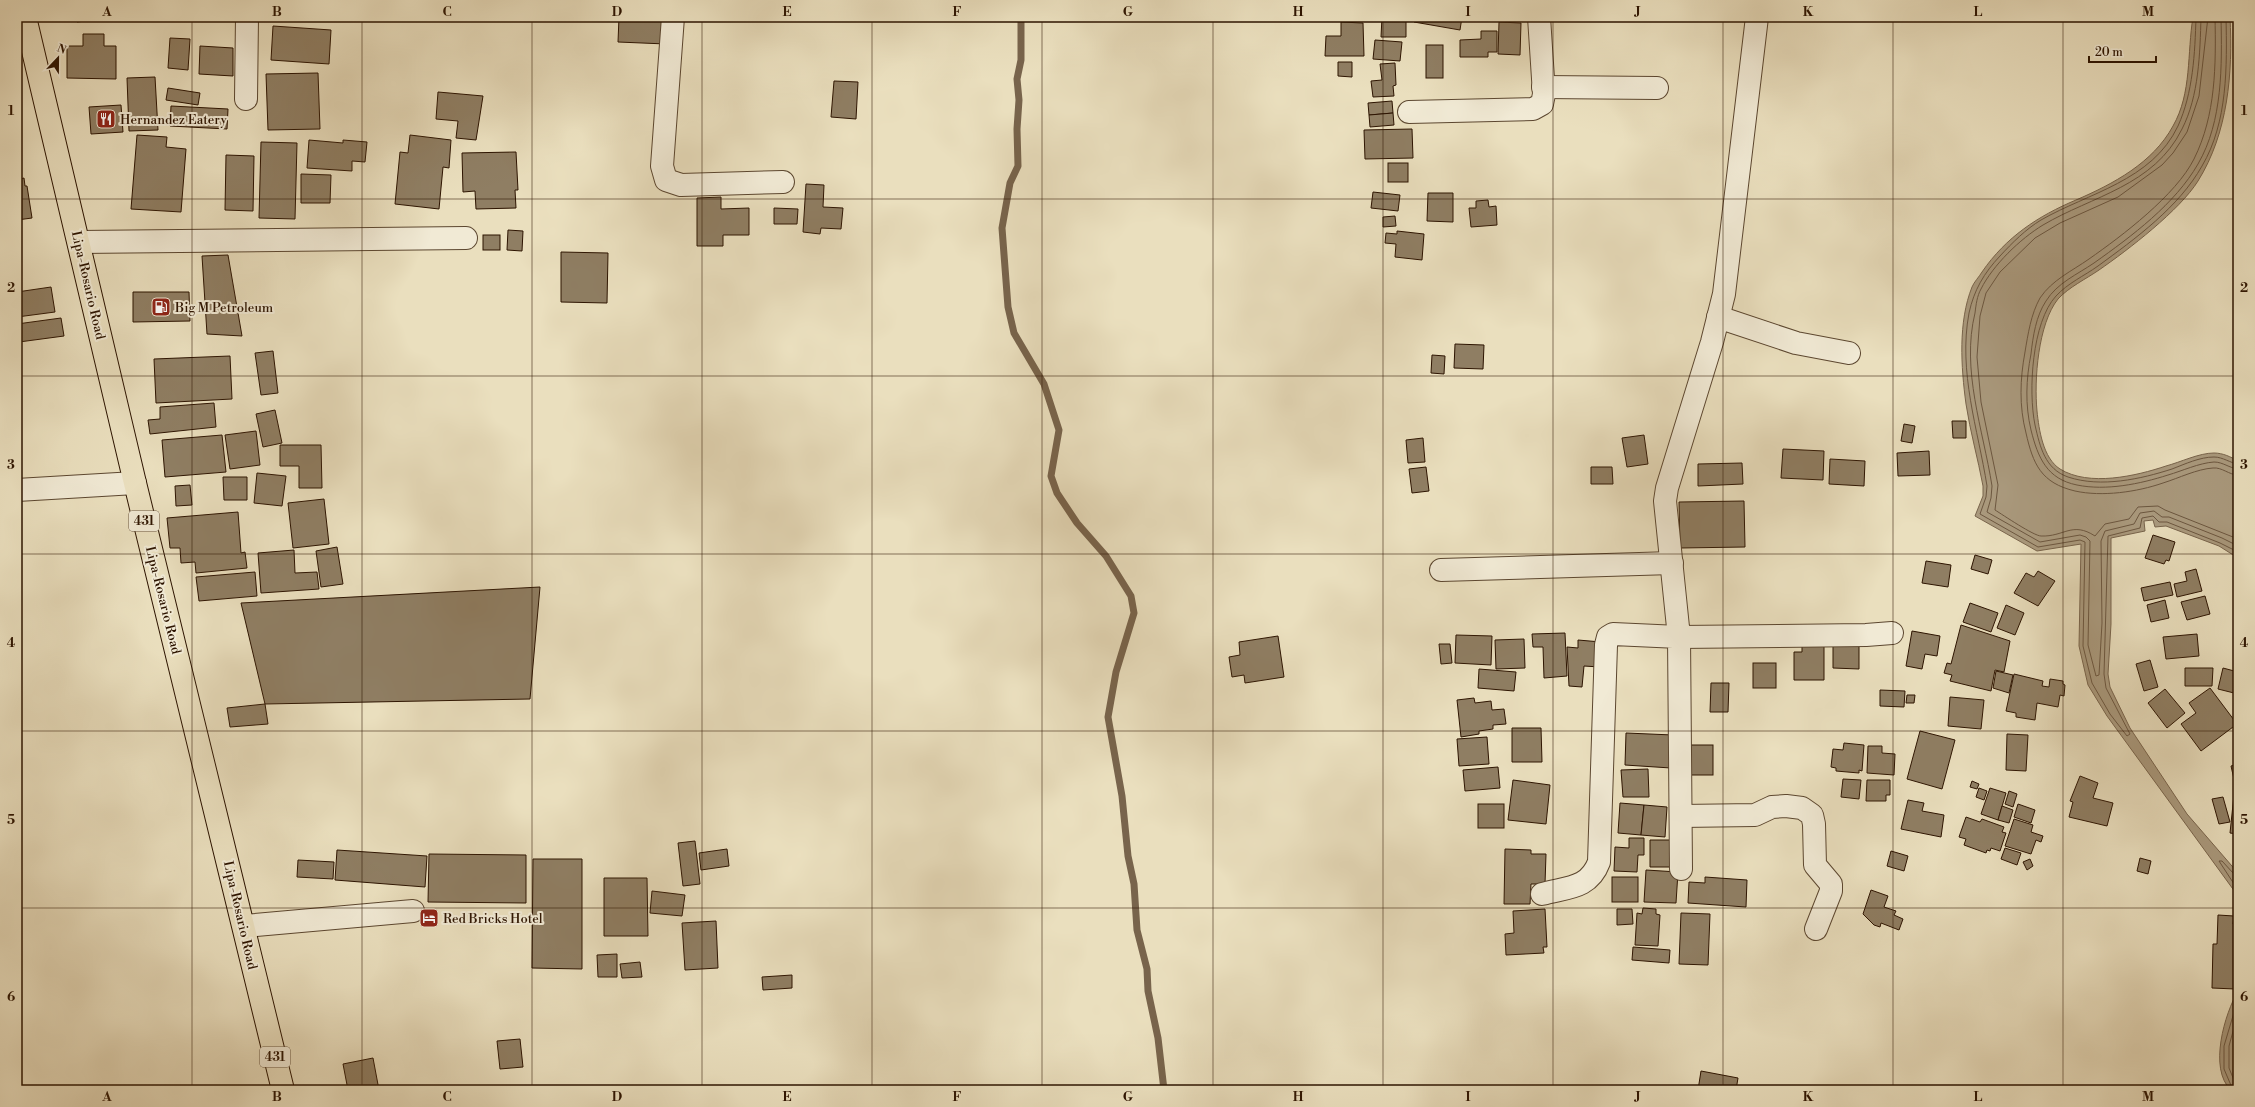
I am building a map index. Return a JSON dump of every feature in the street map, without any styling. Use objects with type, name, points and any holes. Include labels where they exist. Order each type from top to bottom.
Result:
[{"type":"main road","name":"Lipa-Rosario Road","points":[[25,17],[135,484],[283,1090]]},
{"type":"street","points":[[246,99],[247,17]]},
{"type":"street","points":[[673,17],[662,166],[666,180],[682,185],[783,182]]},
{"type":"street","points":[[1409,112],[1533,109],[1542,104],[1543,86],[1539,17]]},
{"type":"street","points":[[1682,869],[1679,637],[1665,501],[1666,488],[1724,294],[1757,17]]},
{"type":"street","points":[[1543,86],[1657,88]]},
{"type":"street","points":[[79,242],[466,238]]},
{"type":"street","points":[[1718,317],[1796,343],[1849,353]]},
{"type":"street","points":[[17,490],[135,484]]},
{"type":"street","points":[[1441,570],[1672,563]]},
{"type":"street","points":[[1542,894],[1585,883],[1595,873],[1599,862],[1608,638],[1613,634],[1679,637],[1866,636],[1892,633]]},
{"type":"street","points":[[1681,816],[1755,815],[1772,807],[1786,806],[1802,808],[1812,815],[1814,824],[1815,865],[1831,884],[1831,891],[1816,929]]},
{"type":"street","points":[[244,926],[413,910]]},
{"type":"water","points":[[2193,17],[2230,17],[2231,38],[2229,81],[2222,123],[2216,143],[2198,181],[2190,192],[2166,217],[2124,252],[2072,287],[2058,299],[2051,310],[2042,337],[2037,369],[2036,398],[2039,427],[2046,451],[2054,464],[2060,469],[2072,474],[2085,478],[2098,479],[2127,476],[2154,470],[2208,453],[2224,454],[2238,461],[2238,558],[2219,546],[2166,526],[2155,527],[2153,520],[2144,521],[2145,531],[2111,538],[2111,624],[2108,674],[2110,687],[2130,728],[2187,814],[2238,873],[2238,896],[2107,716],[2088,685],[2079,646],[2081,544],[2037,551],[1975,516],[1983,496],[1983,486],[1964,390],[1962,360],[1964,315],[1972,287],[2001,248],[2024,229],[2049,213],[2104,187],[2131,171],[2155,151],[2165,139],[2179,113],[2186,87]]},
{"type":"water","points":[[2238,991],[2238,1090],[2231,1090],[2224,1081],[2220,1055],[2224,1026]]},
{"type":"building","points":[[76,17],[111,17],[111,18],[77,22]]},
{"type":"building","points":[[619,17],[667,17],[666,44],[618,42]]},
{"type":"building","points":[[1382,17],[1406,17],[1406,37],[1381,37]]},
{"type":"building","points":[[1415,17],[1462,17],[1460,30],[1414,22]]},
{"type":"building","points":[[1341,22],[1363,23],[1364,56],[1325,56],[1326,36],[1341,36]]},
{"type":"building","points":[[1499,22],[1521,23],[1520,55],[1498,54]]},
{"type":"building","points":[[273,26],[331,30],[329,64],[271,60]]},
{"type":"building","points":[[1481,31],[1497,31],[1497,52],[1488,52],[1488,57],[1460,57],[1460,40],[1481,39]]},
{"type":"building","points":[[83,34],[104,34],[104,46],[116,46],[116,79],[67,78],[67,46],[83,46]]},
{"type":"building","points":[[170,38],[190,39],[188,70],[168,68]]},
{"type":"building","points":[[1375,40],[1402,42],[1400,61],[1373,59]]},
{"type":"building","points":[[1426,45],[1443,45],[1443,78],[1426,78]]},
{"type":"building","points":[[200,46],[233,48],[233,76],[199,74]]},
{"type":"building","points":[[1338,62],[1352,62],[1352,77],[1338,76]]},
{"type":"building","points":[[1395,63],[1396,85],[1393,86],[1394,96],[1373,97],[1371,81],[1382,80],[1380,64]]},
{"type":"building","points":[[318,73],[320,129],[268,130],[266,74]]},
{"type":"building","points":[[155,77],[158,130],[129,131],[127,78]]},
{"type":"building","points":[[834,81],[858,82],[856,119],[831,117]]},
{"type":"building","points":[[168,88],[200,93],[198,105],[166,100]]},
{"type":"building","points":[[438,92],[483,96],[476,140],[456,138],[458,121],[436,119]]},
{"type":"building","points":[[1392,101],[1393,113],[1369,115],[1368,103]]},
{"type":"building","name":"Hernandez Eatery","points":[[121,105],[123,132],[91,134],[89,107]]},
{"type":"building","points":[[171,106],[228,109],[227,129],[170,126]]},
{"type":"building","points":[[1393,113],[1394,125],[1370,127],[1369,115]]},
{"type":"building","points":[[1412,129],[1413,158],[1365,159],[1364,130]]},
{"type":"building","points":[[137,135],[167,137],[166,147],[186,149],[181,212],[131,209]]},
{"type":"building","points":[[410,135],[451,140],[449,168],[443,167],[439,209],[395,204],[400,152],[408,153]]},
{"type":"building","points":[[309,140],[343,143],[343,140],[367,142],[365,162],[352,161],[352,171],[307,168]]},
{"type":"building","points":[[261,142],[297,143],[295,219],[259,218]]},
{"type":"building","points":[[516,152],[518,190],[515,190],[516,208],[476,209],[475,191],[463,192],[462,153]]},
{"type":"building","points":[[226,155],[254,156],[253,211],[225,210]]},
{"type":"building","points":[[1388,163],[1408,163],[1408,182],[1388,182]]},
{"type":"building","points":[[301,174],[331,175],[330,203],[301,203]]},
{"type":"building","points":[[24,178],[25,186],[27,186],[32,218],[17,220],[17,180]]},
{"type":"building","points":[[806,184],[824,185],[823,207],[843,208],[841,229],[821,228],[820,234],[803,232]]},
{"type":"building","points":[[1373,192],[1400,195],[1398,211],[1371,208]]},
{"type":"building","points":[[1428,193],[1453,193],[1453,222],[1427,221]]},
{"type":"building","points":[[721,197],[721,209],[749,208],[749,235],[723,235],[723,246],[697,246],[697,198]]},
{"type":"building","points":[[1488,200],[1489,207],[1496,206],[1497,225],[1471,227],[1469,208],[1476,208],[1476,201]]},
{"type":"building","points":[[774,208],[798,209],[797,224],[774,224]]},
{"type":"building","points":[[1395,216],[1396,226],[1383,227],[1383,217]]},
{"type":"building","points":[[508,230],[523,231],[522,251],[507,250]]},
{"type":"building","points":[[1397,231],[1424,234],[1422,260],[1395,257],[1396,244],[1385,243],[1386,233],[1397,234]]},
{"type":"building","points":[[483,235],[500,235],[500,250],[483,250]]},
{"type":"building","points":[[561,252],[608,253],[607,303],[561,302]]},
{"type":"building","points":[[228,255],[242,336],[207,334],[202,256]]},
{"type":"building","points":[[51,287],[55,312],[17,317],[17,292]]},
{"type":"building","name":"Big M Petroleum","points":[[133,292],[189,292],[190,321],[133,322]]},
{"type":"building","points":[[61,318],[64,336],[19,342],[17,324]]},
{"type":"building","points":[[1455,344],[1484,345],[1483,369],[1454,368]]},
{"type":"building","points":[[273,351],[278,393],[261,395],[255,353]]},
{"type":"building","points":[[1432,355],[1445,356],[1444,374],[1431,373]]},
{"type":"building","points":[[230,356],[232,399],[156,403],[154,359]]},
{"type":"building","points":[[214,403],[216,427],[150,434],[148,420],[160,419],[160,407]]},
{"type":"building","points":[[275,410],[282,443],[263,447],[256,414]]},
{"type":"building","points":[[1952,421],[1966,421],[1966,438],[1953,438]]},
{"type":"building","points":[[1904,424],[1915,426],[1912,443],[1901,441]]},
{"type":"building","points":[[256,431],[260,465],[230,469],[225,435]]},
{"type":"building","points":[[222,435],[226,472],[165,477],[162,440]]},
{"type":"building","points":[[1644,435],[1648,464],[1627,467],[1622,438]]},
{"type":"building","points":[[1423,438],[1425,462],[1408,463],[1406,440]]},
{"type":"building","points":[[280,445],[321,445],[322,488],[299,488],[299,466],[280,466]]},
{"type":"building","points":[[1783,449],[1824,451],[1823,480],[1781,478]]},
{"type":"building","points":[[1929,451],[1930,475],[1898,476],[1897,453]]},
{"type":"building","points":[[1830,459],[1865,461],[1864,486],[1829,484]]},
{"type":"building","points":[[1742,463],[1743,484],[1698,486],[1698,464]]},
{"type":"building","points":[[1426,467],[1429,491],[1412,493],[1409,469]]},
{"type":"building","points":[[1591,467],[1612,467],[1613,484],[1591,484]]},
{"type":"building","points":[[257,473],[286,476],[282,506],[254,503]]},
{"type":"building","points":[[223,477],[247,477],[247,500],[224,500]]},
{"type":"building","points":[[190,485],[192,505],[176,506],[175,486]]},
{"type":"building","points":[[324,499],[329,544],[293,548],[288,503]]},
{"type":"building","points":[[1744,501],[1745,547],[1680,548],[1679,502]]},
{"type":"building","points":[[238,512],[241,553],[245,552],[247,568],[196,573],[195,562],[181,563],[180,548],[170,548],[167,518]]},
{"type":"building","points":[[2153,535],[2175,542],[2169,561],[2166,560],[2164,564],[2145,558]]},
{"type":"building","points":[[337,547],[343,584],[321,587],[316,551]]},
{"type":"building","points":[[294,550],[295,573],[317,572],[319,589],[261,593],[258,553]]},
{"type":"building","points":[[1975,555],[1992,560],[1988,574],[1971,569]]},
{"type":"building","points":[[1926,561],[1951,565],[1948,587],[1922,583]]},
{"type":"building","points":[[2196,569],[2202,591],[2177,597],[2174,584],[2187,581],[2185,572]]},
{"type":"building","points":[[2038,571],[2055,581],[2038,606],[2014,593],[2026,573],[2034,577]]},
{"type":"building","points":[[255,572],[257,596],[199,601],[196,577]]},
{"type":"building","points":[[2170,582],[2173,595],[2144,601],[2141,588]]},
{"type":"building","points":[[540,587],[530,699],[265,704],[241,603]]},
{"type":"building","points":[[2205,596],[2210,614],[2187,620],[2181,602]]},
{"type":"building","points":[[2165,600],[2169,618],[2151,622],[2147,605]]},
{"type":"building","points":[[1970,603],[1998,613],[1991,632],[1963,622]]},
{"type":"building","points":[[2006,605],[2024,613],[2015,635],[1997,628]]},
{"type":"building","points":[[1961,625],[2010,641],[2004,672],[1995,670],[1991,691],[1950,681],[1952,675],[1944,673],[1947,663],[1951,664]]},
{"type":"building","points":[[1912,631],[1940,636],[1937,656],[1925,654],[1922,669],[1906,666]]},
{"type":"building","points":[[1565,633],[1567,676],[1544,678],[1543,647],[1533,647],[1532,634]]},
{"type":"building","points":[[2197,634],[2199,656],[2166,659],[2163,637]]},
{"type":"building","points":[[1456,635],[1492,636],[1491,665],[1455,663]]},
{"type":"building","points":[[1278,636],[1284,677],[1245,683],[1244,675],[1232,677],[1229,657],[1240,655],[1239,642]]},
{"type":"building","points":[[1524,639],[1525,668],[1496,669],[1495,640]]},
{"type":"building","points":[[1578,640],[1601,642],[1600,667],[1584,666],[1582,687],[1569,686],[1567,647],[1578,648]]},
{"type":"building","points":[[1802,643],[1824,643],[1824,680],[1794,680],[1794,652],[1802,652]]},
{"type":"building","points":[[1439,644],[1450,644],[1452,663],[1441,664]]},
{"type":"building","points":[[1833,645],[1859,645],[1859,669],[1833,668]]},
{"type":"building","points":[[2150,660],[2158,687],[2144,691],[2136,664]]},
{"type":"building","points":[[1753,663],[1776,663],[1776,688],[1753,688]]},
{"type":"building","points":[[2185,668],[2213,668],[2212,686],[2185,686]]},
{"type":"building","points":[[2223,668],[2238,672],[2238,694],[2218,689]]},
{"type":"building","points":[[1479,669],[1516,672],[1514,691],[1478,688]]},
{"type":"building","points":[[1996,671],[2013,675],[2009,693],[1993,688]]},
{"type":"building","points":[[2014,674],[2043,681],[2042,686],[2049,687],[2050,679],[2063,681],[2063,684],[2065,685],[2064,696],[2060,695],[2058,707],[2037,703],[2035,720],[2016,717],[2016,713],[2006,711]]},
{"type":"building","points":[[1711,683],[1729,683],[1728,712],[1710,712]]},
{"type":"building","points":[[2210,688],[2237,724],[2201,751],[2181,724],[2196,713],[2189,703]]},
{"type":"building","points":[[2165,689],[2185,713],[2167,728],[2148,703]]},
{"type":"building","points":[[1880,690],[1905,691],[1904,707],[1880,706]]},
{"type":"building","points":[[1907,695],[1915,695],[1914,703],[1906,703]]},
{"type":"building","points":[[1950,697],[1984,700],[1981,729],[1948,726]]},
{"type":"building","points":[[1474,698],[1475,703],[1491,701],[1492,710],[1504,709],[1506,724],[1493,725],[1493,729],[1479,731],[1479,734],[1461,737],[1457,700]]},
{"type":"building","points":[[265,704],[268,724],[230,727],[227,708]]},
{"type":"building","points":[[1512,728],[1541,728],[1542,762],[1512,762]]},
{"type":"building","points":[[1920,731],[1955,740],[1942,789],[1907,779]]},
{"type":"building","points":[[1626,733],[1673,735],[1671,768],[1625,765]]},
{"type":"building","points":[[2007,734],[2028,735],[2026,771],[2006,770]]},
{"type":"building","points":[[1487,737],[1489,764],[1459,766],[1457,739]]},
{"type":"building","points":[[1844,743],[1864,745],[1862,771],[1859,770],[1859,773],[1836,771],[1836,768],[1831,767],[1833,749],[1843,750]]},
{"type":"building","points":[[1691,745],[1713,745],[1713,775],[1691,775]]},
{"type":"building","points":[[1868,746],[1882,746],[1882,753],[1895,754],[1894,775],[1867,773]]},
{"type":"building","points":[[2238,764],[2238,788],[2236,788],[2231,766]]},
{"type":"building","points":[[1498,767],[1500,788],[1465,791],[1463,770]]},
{"type":"building","points":[[1648,769],[1649,797],[1623,797],[1621,770]]},
{"type":"building","points":[[2080,776],[2098,783],[2093,798],[2113,803],[2107,826],[2069,817],[2073,802],[2070,801]]},
{"type":"building","points":[[1843,779],[1861,780],[1859,799],[1841,797]]},
{"type":"building","points":[[1513,780],[1550,785],[1546,824],[1508,820]]},
{"type":"building","points":[[1867,780],[1890,780],[1890,795],[1886,795],[1886,801],[1866,801]]},
{"type":"building","points":[[1972,781],[1979,784],[1977,789],[1970,787]]},
{"type":"building","points":[[1979,788],[1987,791],[1984,800],[1976,797]]},
{"type":"building","points":[[1990,788],[2006,793],[1998,820],[1981,814]]},
{"type":"building","points":[[2009,791],[2017,794],[2013,807],[2005,804]]},
{"type":"building","points":[[2234,795],[2238,795],[2238,834],[2230,833]]},
{"type":"building","points":[[2223,797],[2230,822],[2219,824],[2212,799]]},
{"type":"building","points":[[1908,800],[1924,803],[1922,811],[1944,815],[1941,837],[1901,829]]},
{"type":"building","points":[[1620,803],[1644,805],[1641,835],[1618,833]]},
{"type":"building","points":[[1478,804],[1504,804],[1504,828],[1478,828]]},
{"type":"building","points":[[2018,804],[2035,810],[2031,823],[2014,817]]},
{"type":"building","points":[[1644,805],[1667,807],[1665,837],[1641,835]]},
{"type":"building","points":[[2002,806],[2013,810],[2009,823],[1998,820]]},
{"type":"building","points":[[1966,817],[1980,822],[1982,819],[2004,827],[2002,832],[2006,833],[2000,851],[1991,848],[1990,851],[1987,850],[1986,853],[1964,845],[1966,839],[1959,837]]},
{"type":"building","points":[[2014,819],[2033,825],[2031,832],[2043,836],[2041,842],[2036,840],[2031,854],[2005,846]]},
{"type":"building","points":[[1629,838],[1644,838],[1644,855],[1638,855],[1637,872],[1614,871],[1615,847],[1629,848]]},
{"type":"building","points":[[1650,840],[1673,840],[1672,867],[1650,867]]},
{"type":"building","points":[[695,841],[700,884],[683,886],[678,843]]},
{"type":"building","points":[[2005,848],[2021,853],[2017,865],[2001,859]]},
{"type":"building","points":[[727,849],[729,866],[701,870],[699,853]]},
{"type":"building","points":[[1505,849],[1531,850],[1531,854],[1546,854],[1545,884],[1531,884],[1530,904],[1504,904]]},
{"type":"building","points":[[337,850],[427,856],[425,887],[335,880]]},
{"type":"building","points":[[1891,851],[1908,856],[1904,871],[1887,866]]},
{"type":"building","points":[[429,854],[526,855],[526,903],[428,902]]},
{"type":"building","points":[[2140,858],[2151,861],[2148,874],[2137,871]]},
{"type":"building","points":[[533,859],[582,859],[582,969],[532,968]]},
{"type":"building","points":[[2030,859],[2033,866],[2027,870],[2023,862]]},
{"type":"building","points":[[298,860],[334,862],[333,879],[297,877]]},
{"type":"building","points":[[1646,870],[1678,872],[1676,903],[1644,902]]},
{"type":"building","points":[[1612,877],[1638,877],[1638,902],[1612,902]]},
{"type":"building","points":[[1705,877],[1747,880],[1746,907],[1688,903],[1689,882],[1705,883]]},
{"type":"building","points":[[604,878],[647,878],[648,936],[604,936]]},
{"type":"building","points":[[1871,890],[1888,896],[1884,907],[1896,911],[1894,915],[1903,919],[1899,930],[1881,923],[1880,927],[1874,925],[1863,914]]},
{"type":"building","points":[[652,891],[685,895],[682,916],[650,913]]},
{"type":"building","points":[[1643,908],[1656,909],[1656,914],[1660,915],[1658,946],[1635,945],[1637,913],[1642,914]]},
{"type":"building","points":[[1545,909],[1547,947],[1543,947],[1544,953],[1506,955],[1505,934],[1514,933],[1513,911]]},
{"type":"building","points":[[1617,909],[1632,909],[1633,924],[1617,925]]},
{"type":"building","points":[[1681,913],[1710,914],[1708,965],[1679,964]]},
{"type":"building","points":[[2218,915],[2234,916],[2233,924],[2238,924],[2238,936],[2234,936],[2234,945],[2238,945],[2238,971],[2236,971],[2235,989],[2212,988],[2213,944],[2217,944]]},
{"type":"building","points":[[716,921],[718,968],[685,970],[682,923]]},
{"type":"building","points":[[1633,947],[1670,950],[1669,963],[1632,960]]},
{"type":"building","points":[[617,954],[617,977],[598,977],[597,955]]},
{"type":"building","points":[[640,962],[642,977],[622,978],[620,964]]},
{"type":"building","points":[[792,975],[792,988],[763,990],[762,977]]},
{"type":"building","points":[[520,1039],[523,1067],[500,1069],[497,1041]]},
{"type":"building","points":[[373,1058],[379,1090],[348,1090],[343,1064]]},
{"type":"building","points":[[1701,1071],[1738,1078],[1736,1090],[1698,1090]]},
{"type":"waterway","points":[[1021,17],[1021,60],[1017,79],[1019,100],[1017,129],[1018,166],[1010,183],[1002,228],[1008,307],[1014,333],[1044,384],[1059,430],[1051,476],[1057,493],[1077,523],[1106,556],[1131,596],[1134,613],[1116,672],[1108,717],[1122,796],[1128,856],[1134,884],[1137,930],[1147,969],[1148,991],[1158,1038],[1164,1090]]},
{"type":"place","name":"Hernandez Eatery","points":[[106,119]]},
{"type":"place","name":"Big M Petroleum","points":[[161,307]]},
{"type":"place","name":"Red Bricks Hotel","points":[[429,918]]}]
